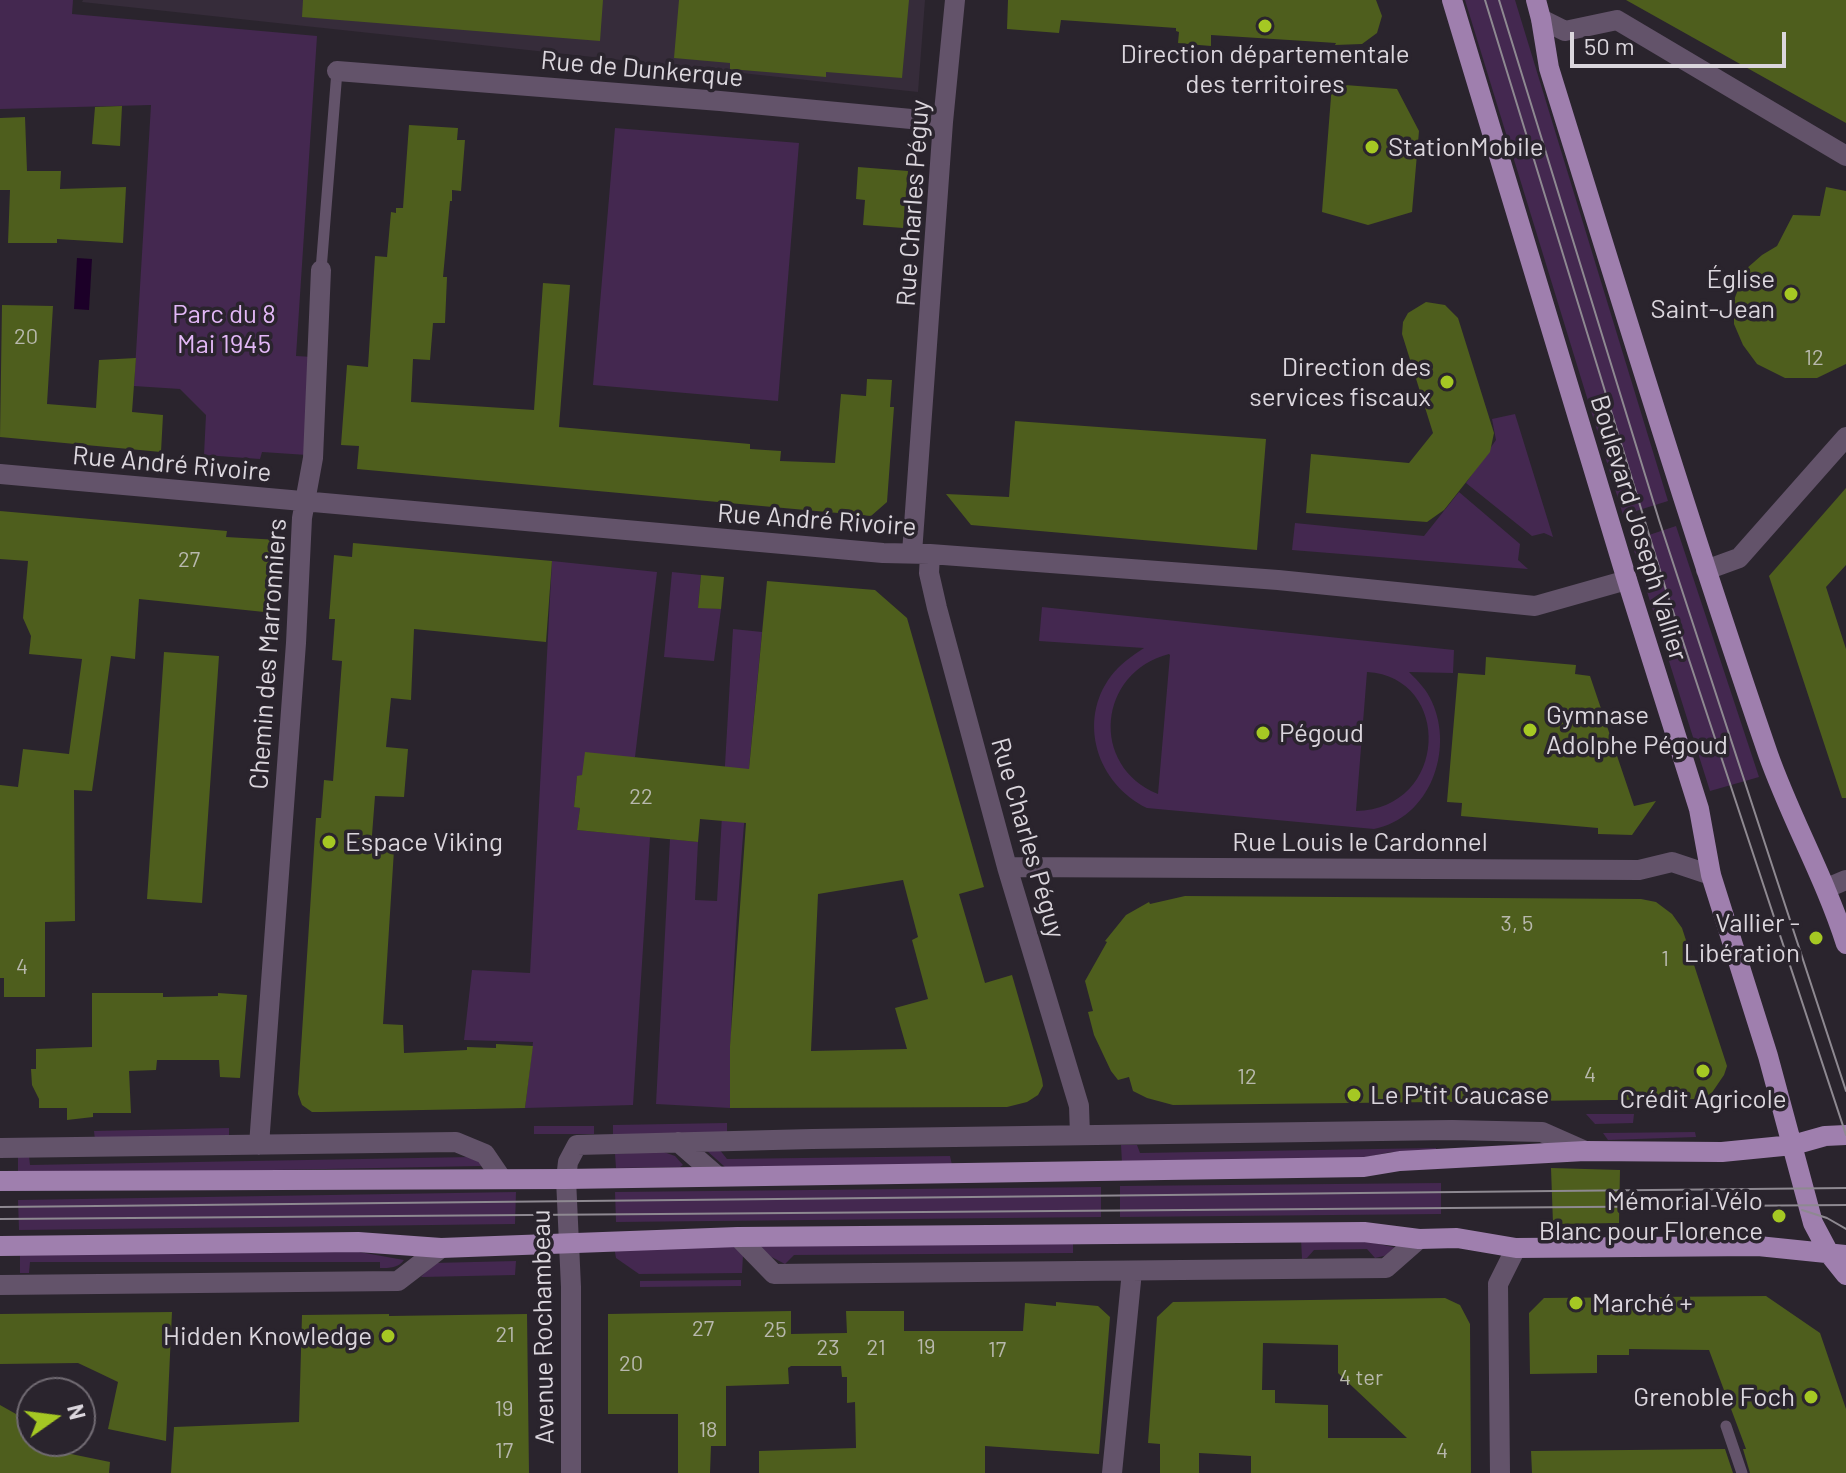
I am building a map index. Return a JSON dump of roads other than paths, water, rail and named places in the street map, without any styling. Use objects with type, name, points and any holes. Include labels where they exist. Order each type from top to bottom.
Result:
[{"type":"main road","name":"Boulevard Joseph Vallier","points":[[1452,0],[1699,809],[1711,875],[1768,1056],[1813,1223],[1838,1255],[1846,1275]]},
{"type":"main road","name":"Boulevard Joseph Vallier","points":[[1539,9],[1549,68],[1706,570],[1779,785],[1836,884],[1846,944]]},
{"type":"main road","points":[[0,1181],[566,1179],[1364,1167],[1400,1161],[1585,1151],[1722,1152],[1793,1145],[1825,1136],[1846,1135]]},
{"type":"main road","points":[[0,1246],[358,1242],[441,1248],[738,1237],[1364,1232],[1419,1239],[1457,1238],[1516,1248],[1758,1246],[1838,1255]]},
{"type":"street","name":"Rue Charles Péguy","points":[[955,0],[943,122],[921,554],[929,573],[1007,867],[1079,1106],[1080,1135]]},
{"type":"street","points":[[1539,9],[1565,31],[1617,20],[1846,156]]},
{"type":"street","name":"Rue de Dunkerque","points":[[337,71],[943,122]]},
{"type":"street","name":"Chemin des Marronniers","points":[[259,1145],[304,503],[313,458],[321,270]]},
{"type":"street","points":[[1706,570],[1739,558],[1846,437]]},
{"type":"street","name":"Rue André Rivoire","points":[[0,474],[883,553],[1278,580],[1535,606],[1627,580]]},
{"type":"street","name":"Rue Louis le Cardonnel","points":[[1007,867],[1639,870],[1672,862],[1711,875]]},
{"type":"street","points":[[566,1179],[568,1162],[577,1145],[678,1142],[1542,1132],[1585,1151]]},
{"type":"street","points":[[0,1148],[456,1142],[485,1154],[502,1179]]},
{"type":"street","points":[[678,1142],[716,1175]]},
{"type":"street","name":"Avenue Rochambeau","points":[[566,1179],[571,1473]]},
{"type":"street","points":[[738,1237],[774,1274],[1386,1268],[1419,1239]]},
{"type":"street","points":[[0,1285],[398,1281],[441,1248]]},
{"type":"street","points":[[1500,1473],[1498,1284],[1516,1248]]},
{"type":"street","points":[[1112,1473],[1132,1271]]},
{"type":"lane","name":"Chemin des Marronniers","points":[[321,270],[337,71]]},
{"type":"lane","points":[[1726,1426],[1742,1473]]},
{"type":"tram line","points":[[1485,0],[1666,590],[1846,1135]]},
{"type":"tram line","points":[[1499,0],[1659,520],[1846,1091]]},
{"type":"tram line","points":[[0,1207],[1846,1188]]},
{"type":"tram line","points":[[0,1219],[1846,1205]]},
{"type":"tram line","points":[[1802,1210],[1827,1218],[1846,1229]]},
{"type":"place","name":"Direction départementale des territoires","points":[[1265,26]]},
{"type":"place","name":"StationMobile","points":[[1372,147]]},
{"type":"place","name":"Église Saint-Jean","points":[[1791,294]]},
{"type":"place","name":"Direction des services fiscaux","points":[[1447,382]]},
{"type":"place","name":"Gymnase Adolphe Pégoud","points":[[1530,730]]},
{"type":"place","name":"Pégoud","points":[[1263,733]]},
{"type":"place","name":"Espace Viking","points":[[329,842]]},
{"type":"place","name":"Vallier - Libération","points":[[1816,938]]},
{"type":"place","name":"Crédit Agricole","points":[[1703,1071]]},
{"type":"place","name":"Le P'tit Caucase","points":[[1354,1095]]},
{"type":"place","name":"Mémorial Vélo Blanc pour Florence","points":[[1779,1216]]},
{"type":"place","name":"Marché +","points":[[1576,1303]]},
{"type":"place","name":"Hidden Knowledge","points":[[388,1336]]},
{"type":"place","name":"Grenoble Foch","points":[[1811,1397]]},
{"type":"park label","name":"Parc du 8 Mai 1945","points":[[224,329]]}]
